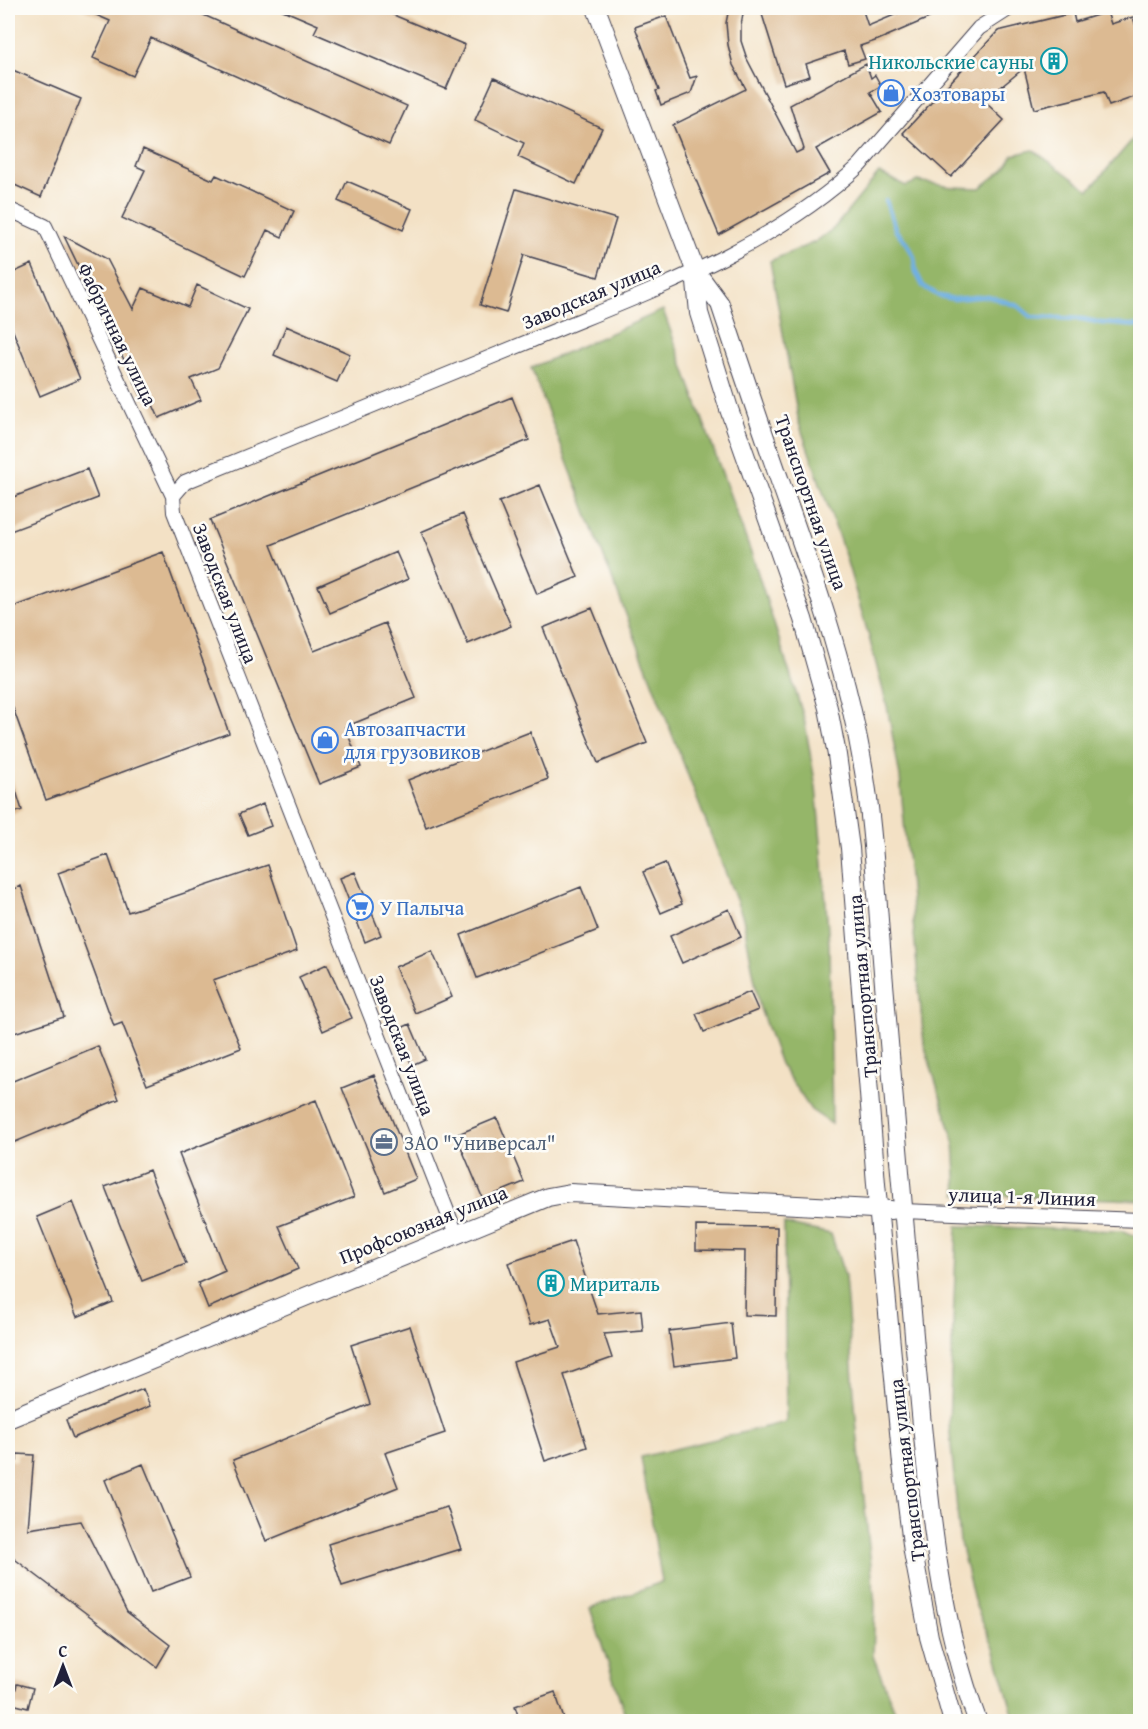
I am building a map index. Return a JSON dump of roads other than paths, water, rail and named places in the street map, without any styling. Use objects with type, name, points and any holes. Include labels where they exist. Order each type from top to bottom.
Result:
[{"type":"street","name":"Транспортная улица","points":[[596,8],[695,270],[699,313],[729,409],[803,619],[828,708],[850,848],[902,1464],[913,1552],[929,1637],[953,1722]]},
{"type":"street","name":"Заводская улица","points":[[456,1234],[174,512],[173,496],[185,482],[658,288],[757,239],[812,206],[839,185],[860,165],[979,28],[1010,8]]},
{"type":"street","name":"Фабричная улица","points":[[8,209],[45,226],[173,496]]},
{"type":"street","name":"Транспортная улица","points":[[695,270],[720,304],[823,601],[851,702],[861,749],[873,843],[925,1464],[935,1545],[952,1631],[970,1701],[978,1722]]},
{"type":"street","name":"Профсоюзная улица","points":[[8,1419],[548,1197],[570,1193],[903,1211]]},
{"type":"street","name":"улица 1-я Линия","points":[[903,1211],[1140,1220]]},
{"type":"waterway","points":[[886,201],[896,231],[907,243],[914,257],[916,272],[923,286],[939,296],[954,299],[988,296],[1018,306],[1031,317],[1082,319],[1140,326]]},
{"type":"place","name":"Никольские сауны","points":[[1054,61]]},
{"type":"place","name":"Хозтовары","points":[[891,93]]},
{"type":"place","name":"Автозапчасти для грузовиков","points":[[325,740]]},
{"type":"place","name":"У Палыча","points":[[360,907]]},
{"type":"place","name":"ЗАО \"Универсал\"","points":[[384,1142]]},
{"type":"place","name":"Мириталь","points":[[551,1283]]}]
